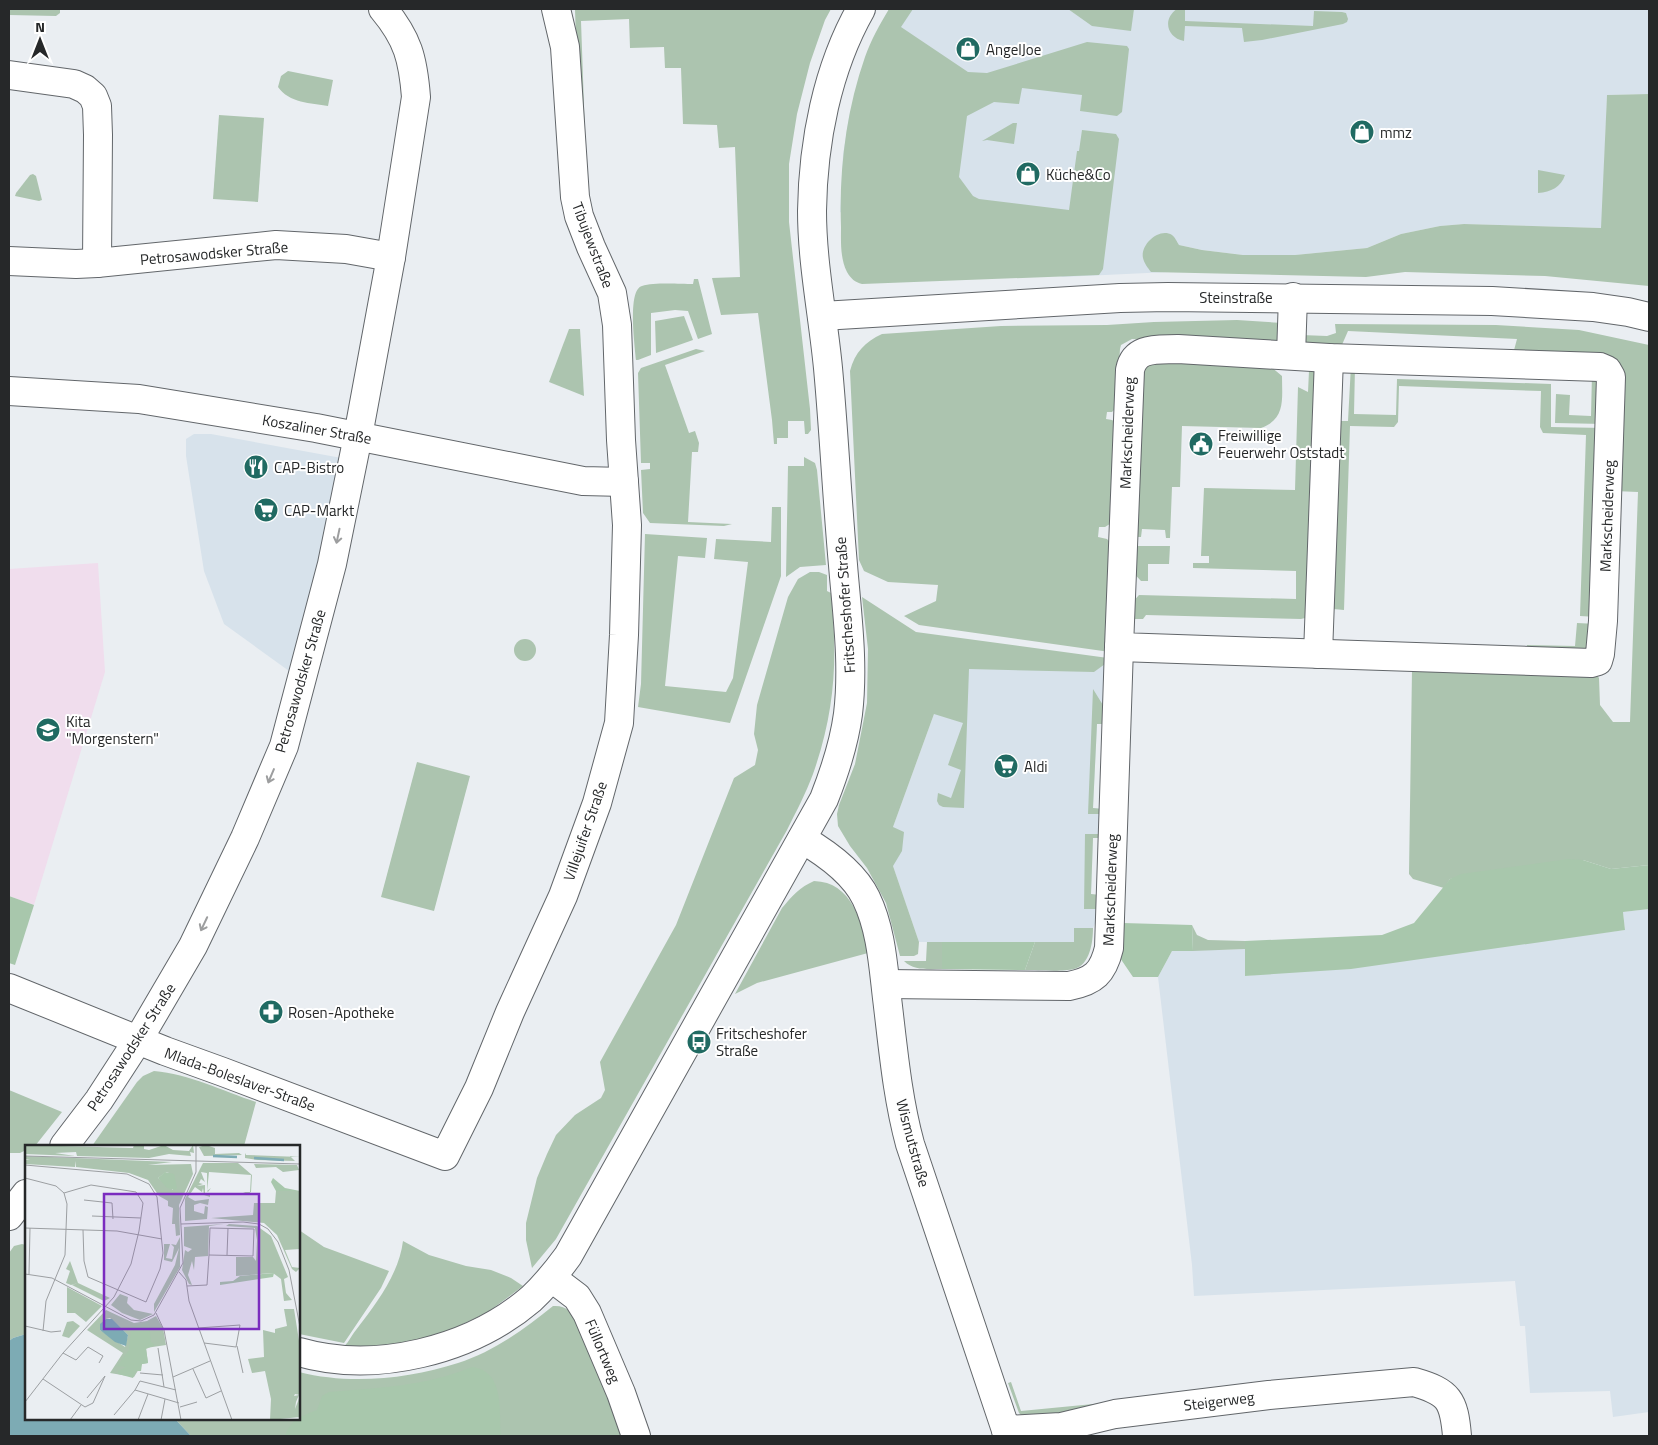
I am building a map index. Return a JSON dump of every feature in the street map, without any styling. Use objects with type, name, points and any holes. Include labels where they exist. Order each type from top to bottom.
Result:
[{"type":"street","name":"Petrosawodsker Straße","points":[[65,1145],[99,1100],[138,1040],[193,946],[245,838],[284,746],[332,564],[391,257],[416,97],[414,71],[407,44],[394,22],[383,9]]},
{"type":"street","name":"Tibujewstraße","points":[[556,9],[565,47],[575,197],[579,216],[607,281],[615,308],[624,482]]},
{"type":"street","name":"Fritscheshofer Straße","points":[[300,1352],[335,1360],[369,1362],[428,1351],[486,1329],[509,1316],[531,1299],[552,1278],[568,1256],[824,799],[836,770],[848,713],[850,651],[828,366],[812,212],[817,144],[832,80],[842,48],[861,9]]},
{"type":"street","points":[[9,74],[74,84],[85,89],[93,96],[97,106],[98,135],[97,264]]},
{"type":"street","name":"Petrosawodsker Straße","points":[[9,261],[97,264],[276,245],[346,249],[391,257]]},
{"type":"street","name":"Steinstraße","points":[[822,316],[1120,298],[1293,297],[1492,300],[1593,308],[1628,312],[1649,317]]},
{"type":"street","points":[[1291,355],[1293,297]]},
{"type":"street","name":"Markscheiderweg","points":[[886,984],[1069,986],[1086,982],[1099,973],[1106,962],[1109,948],[1119,647],[1129,377],[1133,359],[1148,351],[1178,349],[1329,358],[1600,366],[1607,370],[1611,377],[1604,621],[1598,661],[1591,663],[1119,647]]},
{"type":"street","points":[[1318,654],[1329,358]]},
{"type":"street","name":"Koszaliner Straße","points":[[9,391],[139,399],[358,436],[583,481],[624,482]]},
{"type":"street","name":"Villejuifer Straße","points":[[445,1156],[479,1088],[510,1012],[564,896],[597,803],[619,724],[627,526],[624,482]]},
{"type":"street","name":"Wismutstraße","points":[[802,839],[849,874],[865,896],[876,924],[886,984],[901,1109],[910,1144],[1007,1433]]},
{"type":"street","name":"Mlada-Boleslaver-Straße","points":[[9,988],[138,1040],[445,1156]]},
{"type":"street","points":[[9,1184],[25,1193]]},
{"type":"street","points":[[9,1216],[25,1195]]},
{"type":"street","name":"Füllortweg","points":[[552,1278],[577,1297],[587,1312],[621,1393],[636,1436]]},
{"type":"street","name":"Steigerweg","points":[[1007,1433],[1060,1427],[1115,1414],[1269,1395],[1414,1382],[1434,1388],[1444,1395],[1452,1405],[1456,1418],[1457,1436]]},
{"type":"shaded area","points":[[894,9],[1649,9],[1649,94],[1607,95],[1602,228],[1464,224],[1440,226],[1401,234],[1367,248],[1295,255],[1243,255],[1179,245],[1168,272],[1063,277],[840,212],[843,155],[849,117],[859,85]]},
{"type":"shaded area","points":[[194,434],[211,434],[347,459],[296,676],[224,624],[204,571],[186,456],[186,439]]},
{"type":"shaded area","name":"Kita \"Morgenstern\"","points":[[98,563],[105,672],[34,905],[9,896],[9,569]]},
{"type":"shaded area","points":[[1108,661],[1106,710],[1097,724],[1093,808],[1103,809],[1103,834],[1093,838],[1091,894],[1101,909],[1093,928],[1074,928],[1074,942],[919,942],[886,846],[934,714],[956,662]]},
{"type":"shaded area","points":[[1649,909],[1649,1412],[1613,1417],[1610,1391],[1530,1393],[1525,1326],[1520,1326],[1515,1281],[1194,1296],[1158,977],[1172,951],[1245,949],[1246,976],[1625,930],[1623,912]]},
{"type":"green space","points":[[9,9],[60,9],[60,13],[56,16],[9,15]]},
{"type":"green space","points":[[575,9],[831,9],[825,20],[810,63],[797,114],[789,164],[789,222],[810,409],[811,430],[808,434],[805,434],[804,421],[788,421],[788,438],[777,438],[777,444],[774,444],[758,313],[721,315],[712,278],[740,277],[735,147],[719,148],[717,125],[683,124],[681,68],[665,68],[664,47],[630,48],[629,19],[581,21],[588,220],[581,197]]},
{"type":"green space","points":[[889,9],[913,9],[901,27],[968,72],[987,73],[1087,42],[1127,46],[1129,49],[1122,112],[1117,116],[1080,111],[1082,95],[1022,88],[1019,104],[994,102],[967,116],[959,177],[973,196],[979,199],[1069,210],[1077,151],[1079,151],[1082,130],[1116,134],[1119,139],[1103,269],[1099,275],[862,284],[850,277],[843,261],[841,244],[841,184],[845,141],[858,77],[870,44]]},
{"type":"green space","points":[[1068,9],[1134,9],[1131,31],[1092,26]]},
{"type":"green space","points":[[1177,9],[1185,9],[1185,21],[1313,26],[1314,11],[1342,12],[1346,13],[1348,19],[1343,24],[1244,42],[1242,28],[1185,26],[1184,41],[1174,36],[1168,28],[1169,18]]},
{"type":"green space","points":[[288,71],[333,80],[328,106],[294,99],[283,92],[278,87],[281,76]]},
{"type":"green space","points":[[1649,94],[1649,286],[1545,276],[1405,272],[1366,277],[1151,272],[1144,260],[1143,253],[1147,243],[1156,235],[1162,233],[1172,235],[1179,245],[1202,250],[1243,255],[1295,255],[1367,248],[1401,234],[1440,226],[1464,224],[1601,228],[1607,95]]},
{"type":"green space","points":[[219,115],[264,118],[258,202],[213,199]]},
{"type":"green space","points":[[1013,123],[1017,123],[1014,144],[982,141]]},
{"type":"green space","points":[[1538,170],[1565,175],[1561,183],[1555,188],[1538,193]]},
{"type":"green space","points":[[30,175],[36,176],[42,200],[15,196]]},
{"type":"green space","points":[[694,279],[698,279],[712,334],[698,339],[688,311],[675,310],[651,313],[651,355],[636,360],[633,307],[637,290],[642,286],[653,284],[693,284]]},
{"type":"green space","points":[[684,316],[693,340],[656,353],[655,321]]},
{"type":"green space","points":[[1237,320],[1282,323],[1280,340],[1270,346],[1132,339],[1121,345],[1116,408],[1112,412],[1107,412],[1106,419],[1115,422],[1113,522],[1105,527],[1099,527],[1098,537],[1107,539],[1112,545],[1110,652],[919,625],[904,616],[936,601],[938,585],[888,582],[864,571],[859,560],[850,371],[858,353],[871,340],[882,334],[1001,326],[1107,325]]},
{"type":"green space","points":[[1335,324],[1496,325],[1579,330],[1649,345],[1649,865],[1611,869],[1583,860],[1450,879],[1444,888],[1413,879],[1409,874],[1412,670],[1593,670],[1599,678],[1600,705],[1613,722],[1630,722],[1638,492],[1614,491],[1615,358],[1513,354],[1517,339],[1348,331],[1341,347],[1304,343],[1301,335],[1327,336],[1336,333]]},
{"type":"green space","points":[[569,329],[580,329],[584,396],[549,382]]},
{"type":"green space","points":[[696,349],[705,351],[665,365],[689,433],[695,431],[699,443],[698,452],[692,452],[688,522],[732,524],[724,526],[650,523],[643,513],[641,470],[650,469],[650,463],[641,463],[638,373],[641,368]]},
{"type":"green space","points":[[1152,361],[1265,362],[1282,376],[1282,400],[1279,414],[1269,424],[1261,428],[1182,426],[1180,487],[1172,487],[1170,538],[1166,538],[1165,530],[1142,529],[1141,537],[1130,537],[1137,377]]},
{"type":"green space","points":[[1316,364],[1308,613],[1305,618],[1146,615],[1143,619],[1127,619],[1128,607],[1139,595],[1296,599],[1296,571],[1193,568],[1193,563],[1209,563],[1209,556],[1201,556],[1204,488],[1295,490],[1298,387],[1308,392],[1309,371]]},
{"type":"green space","points":[[1351,365],[1355,367],[1354,414],[1396,415],[1397,379],[1551,384],[1551,427],[1604,428],[1597,617],[1580,616],[1586,435],[1543,433],[1540,427],[1541,391],[1399,386],[1398,422],[1394,427],[1350,426],[1344,610],[1333,609],[1341,421],[1348,421]]},
{"type":"green space","points":[[1592,374],[1600,377],[1604,424],[1555,423],[1556,394],[1570,395],[1569,415],[1591,416]]},
{"type":"green space","points":[[804,457],[815,463],[817,470],[826,565],[800,567],[786,577],[788,466],[804,466]]},
{"type":"green space","points":[[772,507],[781,507],[781,576],[730,723],[638,707],[641,684],[645,534],[707,538],[705,558],[678,556],[665,686],[726,692],[733,678],[748,562],[714,559],[716,539],[771,542]]},
{"type":"green space","points":[[1130,546],[1170,546],[1169,564],[1148,564],[1148,581],[1141,581],[1129,568]]},
{"type":"green space","points":[[810,572],[819,572],[827,575],[827,591],[831,593],[833,617],[834,663],[833,685],[826,728],[810,781],[787,830],[556,1239],[532,1268],[526,1240],[526,1223],[537,1178],[556,1135],[575,1115],[601,1098],[605,1090],[600,1062],[676,925],[734,778],[755,765],[758,750],[754,734],[757,705],[788,597],[798,579]]},
{"type":"green space","points":[[862,597],[916,632],[1108,658],[1105,664],[1094,672],[969,669],[964,808],[943,807],[937,801],[938,793],[951,798],[961,770],[948,765],[963,723],[934,714],[893,827],[904,832],[902,851],[893,866],[919,942],[918,954],[914,956],[900,956],[886,903],[867,868],[838,826],[837,814],[839,805],[855,764],[867,703],[868,649]]},
{"type":"green space","points":[[1577,623],[1597,624],[1594,652],[1527,654],[1527,645],[1575,646]]},
{"type":"green space","points":[[525,639],[535,646],[536,650],[529,660],[525,661],[515,654],[514,650],[521,640]]},
{"type":"green space","points":[[1093,689],[1106,710],[1106,724],[1097,724],[1093,808],[1103,809],[1102,814],[1088,814]]},
{"type":"green space","points":[[417,762],[470,776],[434,911],[381,897]]},
{"type":"green space","points":[[1085,834],[1103,834],[1103,838],[1093,838],[1091,894],[1101,895],[1101,909],[1084,909]]},
{"type":"green space","points":[[1568,859],[1583,860],[1611,869],[1649,865],[1649,909],[1623,912],[1625,930],[1351,969],[1245,976],[1245,941],[1382,935],[1414,923],[1450,879],[1461,874]]},
{"type":"green space","points":[[814,881],[827,883],[838,888],[846,896],[858,917],[868,953],[757,983],[735,994],[782,908],[796,892]]},
{"type":"green space","points":[[9,896],[34,905],[15,965],[9,963]]},
{"type":"green space","points":[[1123,923],[1192,925],[1193,951],[1172,951],[1158,977],[1133,977],[1118,955]]},
{"type":"green space","points":[[1192,925],[1197,935],[1208,940],[1245,941],[1245,949],[1193,951]]},
{"type":"green space","points":[[1074,928],[1093,928],[1090,952],[1084,963],[1074,969],[1025,970],[1035,942],[1074,942]]},
{"type":"green space","points":[[927,942],[942,942],[942,969],[917,968],[904,961],[926,961]]},
{"type":"green space","points":[[942,942],[1035,942],[1025,970],[942,969]]},
{"type":"green space","points":[[154,1071],[167,1073],[193,1079],[256,1102],[244,1145],[93,1145],[143,1076]]},
{"type":"green space","points":[[9,1090],[62,1112],[36,1145],[25,1145],[25,1150],[20,1153],[9,1153]]},
{"type":"green space","points":[[300,1231],[324,1247],[389,1271],[381,1288],[344,1343],[300,1334]]},
{"type":"green space","points":[[403,1241],[429,1255],[466,1266],[491,1270],[511,1278],[523,1286],[488,1312],[436,1337],[380,1350],[342,1348],[386,1288],[397,1265]]},
{"type":"green space","points":[[25,1245],[25,1334],[9,1341],[9,1253],[14,1246]]},
{"type":"green space","points":[[553,1306],[562,1307],[574,1316],[579,1323],[624,1436],[191,1436],[176,1420],[300,1420],[300,1372],[318,1376],[359,1379],[399,1376],[439,1369],[484,1353],[531,1323]]},
{"type":"green space","points":[[472,1367],[483,1370],[490,1376],[495,1384],[500,1404],[501,1436],[285,1436],[293,1422],[317,1410],[322,1396],[329,1392],[420,1382]]},
{"type":"green space","points":[[1011,1382],[1021,1411],[1114,1402],[1093,1410],[1023,1417],[1019,1413],[1008,1383]]},
{"type":"water","points":[[25,1334],[25,1420],[176,1420],[191,1436],[9,1436],[9,1341]]},
{"type":"place","name":"AngelJoe","points":[[968,49]]},
{"type":"place","name":"mmz","points":[[1362,132]]},
{"type":"place","name":"Küche&Co","points":[[1028,174]]},
{"type":"place","name":"Freiwillige Feuerwehr Oststadt","points":[[1201,444]]},
{"type":"place","name":"CAP-Bistro","points":[[256,467]]},
{"type":"place","name":"CAP-Markt","points":[[266,510]]},
{"type":"place","name":"Kita \"Morgenstern\"","points":[[48,730]]},
{"type":"place","name":"Aldi","points":[[1006,766]]},
{"type":"place","name":"Rosen-Apotheke","points":[[271,1012]]},
{"type":"place","name":"Fritscheshofer Straße","points":[[699,1042]]}]
